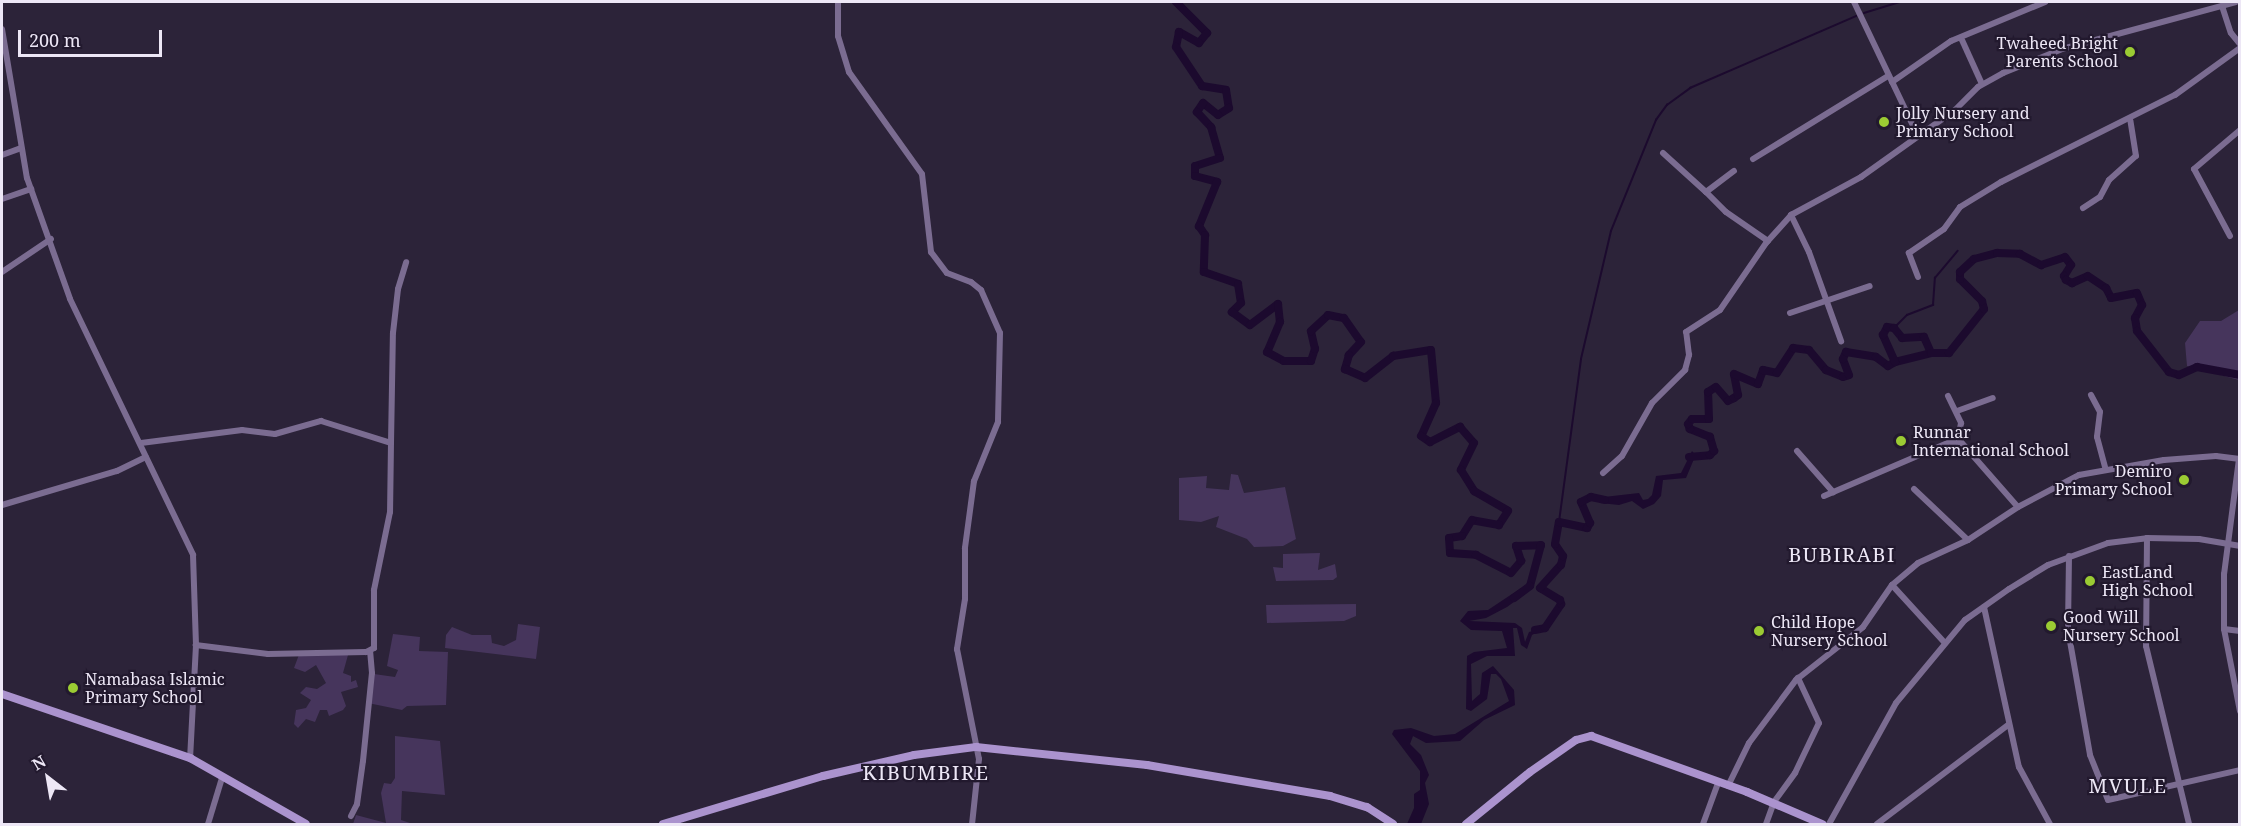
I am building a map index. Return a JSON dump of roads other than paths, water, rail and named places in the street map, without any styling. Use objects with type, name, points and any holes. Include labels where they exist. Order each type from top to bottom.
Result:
[{"type":"street","points":[[838,2],[838,36],[849,72],[922,174],[931,252],[947,273],[981,290],[998,324],[998,422],[974,481],[957,650],[979,759],[972,825]]},
{"type":"street","points":[[1854,2],[1918,136]]},
{"type":"street","points":[[1753,159],[1951,41],[1962,40],[2045,2]]},
{"type":"street","points":[[1602,473],[1622,456],[1652,403],[1684,370],[1689,355],[1686,332],[1719,310],[1768,241],[1791,215],[1861,177],[1955,110],[1982,84],[2062,49],[2236,2]]},
{"type":"street","points":[[1918,277],[1909,254],[1944,229],[1960,207],[2001,182],[2130,120],[2175,95],[2240,46],[2230,33],[2222,6]]},
{"type":"street","points":[[2,29],[21,148],[31,189],[51,240],[70,300],[141,443],[193,555],[196,645],[190,758]]},
{"type":"street","points":[[1962,40],[1982,84]]},
{"type":"street","points":[[2083,208],[2100,197],[2109,180],[2136,156],[2130,120]]},
{"type":"street","points":[[2230,236],[2194,169],[2240,130]]},
{"type":"street","points":[[2,155],[21,148]]},
{"type":"street","points":[[1664,153],[1726,212],[1768,241]]},
{"type":"street","points":[[1706,192],[1734,171]]},
{"type":"street","points":[[2,199],[31,189]]},
{"type":"street","points":[[1791,215],[1809,252],[1841,340]]},
{"type":"street","points":[[2,272],[51,240]]},
{"type":"street","points":[[351,816],[357,804],[363,761],[372,673],[370,651],[376,639],[374,590],[390,512],[393,333],[398,289],[406,262]]},
{"type":"street","points":[[1790,313],[1827,303],[1870,286]]},
{"type":"street","points":[[2091,395],[2100,412],[2097,438],[2105,467]]},
{"type":"street","points":[[1824,496],[1950,442],[1959,434],[1957,411],[1948,396]]},
{"type":"street","points":[[1957,411],[1983,405],[1993,398]]},
{"type":"street","points":[[141,443],[242,430],[275,434],[321,421],[391,443]]},
{"type":"street","points":[[1950,442],[1961,442],[2018,507]]},
{"type":"street","points":[[1797,451],[1833,492]]},
{"type":"street","points":[[2,505],[117,471],[146,457]]},
{"type":"street","points":[[1728,786],[1749,743],[1798,678],[1863,627],[1892,585],[1918,563],[1968,540],[2018,507],[2079,475],[2105,467],[2205,457],[2239,459],[2228,543],[2224,629],[2240,711]]},
{"type":"street","points":[[1914,489],[1968,540]]},
{"type":"street","points":[[2147,538],[2146,646],[2189,825]]},
{"type":"street","points":[[1829,825],[1896,703],[1944,642],[1984,607],[2069,556],[2108,543],[2147,538],[2228,543],[2240,546]]},
{"type":"street","points":[[2069,556],[2068,630],[2090,755],[2106,798],[2115,801],[2240,770]]},
{"type":"street","points":[[1892,585],[1944,642]]},
{"type":"street","points":[[1984,607],[2019,766],[2050,825]]},
{"type":"street","points":[[2224,629],[2240,631]]},
{"type":"street","points":[[196,645],[268,654],[370,651]]},
{"type":"street","points":[[1766,825],[1774,802],[1795,773],[1819,723],[1798,678]]},
{"type":"street","points":[[2,694],[190,758],[306,825]]},
{"type":"street","points":[[1877,825],[2008,724]]},
{"type":"street","points":[[1466,825],[1530,772],[1586,736],[1774,802],[1822,825]]},
{"type":"street","points":[[663,825],[823,776],[914,755],[975,747],[1147,765],[1330,796],[1367,807],[1393,825]]},
{"type":"street","points":[[208,825],[222,778]]},
{"type":"street","points":[[1703,825],[1718,783]]},
{"type":"waterway","points":[[1176,2],[1207,33],[1199,43],[1179,32],[1176,47],[1202,86],[1226,90],[1229,108],[1218,115],[1203,103],[1197,112],[1211,127],[1220,158],[1195,166],[1195,176],[1217,182],[1199,226],[1205,235],[1204,272],[1238,284],[1241,303],[1232,312],[1250,325],[1278,304],[1280,322],[1267,352],[1284,361],[1311,361],[1315,349],[1311,331],[1328,315],[1344,318],[1361,342],[1349,355],[1345,369],[1365,378],[1393,356],[1431,350],[1436,403],[1421,436],[1430,442],[1460,427],[1474,443],[1461,470],[1474,491],[1508,511],[1499,525],[1472,520],[1462,536],[1449,538],[1450,553],[1476,555],[1511,573],[1521,561],[1516,546],[1541,545],[1530,586],[1514,598]]},
{"type":"waterway","points":[[1864,13],[1899,2]]},
{"type":"waterway","points":[[1559,522],[1581,359],[1611,231],[1656,120],[1667,105],[1690,88],[1856,16]]},
{"type":"waterway","points":[[1894,328],[1907,315],[1933,305],[1935,278],[1958,251]]},
{"type":"waterway","points":[[1689,457],[1710,455],[1714,451],[1710,437],[1690,429],[1688,424],[1692,419],[1709,419],[1708,392],[1716,387],[1728,401],[1734,398],[1738,395],[1734,374],[1758,384],[1763,370],[1777,373],[1793,348],[1809,350],[1826,370],[1843,377],[1849,375],[1843,359],[1846,352],[1876,357],[1888,366],[1895,362],[1883,335],[1887,327],[1894,328],[1902,338],[1924,337],[1931,353],[1949,353],[1984,309],[1982,301],[1960,279],[1960,272],[1974,259],[1997,253],[2020,254],[2041,265],[2065,257],[2071,265],[2064,276],[2066,280],[2072,283],[2088,276],[2106,288],[2111,298],[2137,293],[2142,305],[2135,318],[2137,331],[2169,372],[2179,375],[2197,367],[2240,375]]},
{"type":"waterway","points":[[1895,362],[1931,353]]},
{"type":"waterway","points":[[1535,630],[1545,628],[1561,604],[1560,600],[1540,588],[1561,565],[1563,556],[1555,544],[1559,522],[1587,528],[1590,523],[1581,502],[1591,497],[1605,500]]},
{"type":"place","name":"Twaheed Bright Parents School","points":[[2130,52]]},
{"type":"place","name":"Jolly Nursery and Primary School","points":[[1884,122]]},
{"type":"place","name":"Runnar International School","points":[[1901,441]]},
{"type":"place","name":"Demiro Primary School","points":[[2184,480]]},
{"type":"place","name":"EastLand High School","points":[[2090,581]]},
{"type":"place","name":"Good Will Nursery School","points":[[2051,626]]},
{"type":"place","name":"Child Hope Nursery School","points":[[1759,631]]},
{"type":"place","name":"Namabasa Islamic Primary School","points":[[73,688]]},
{"type":"district","name":"BUBIRABI","points":[[1842,554]]},
{"type":"district","name":"KIBUMBIRE","points":[[926,772]]},
{"type":"district","name":"MVULE","points":[[2128,785]]}]
